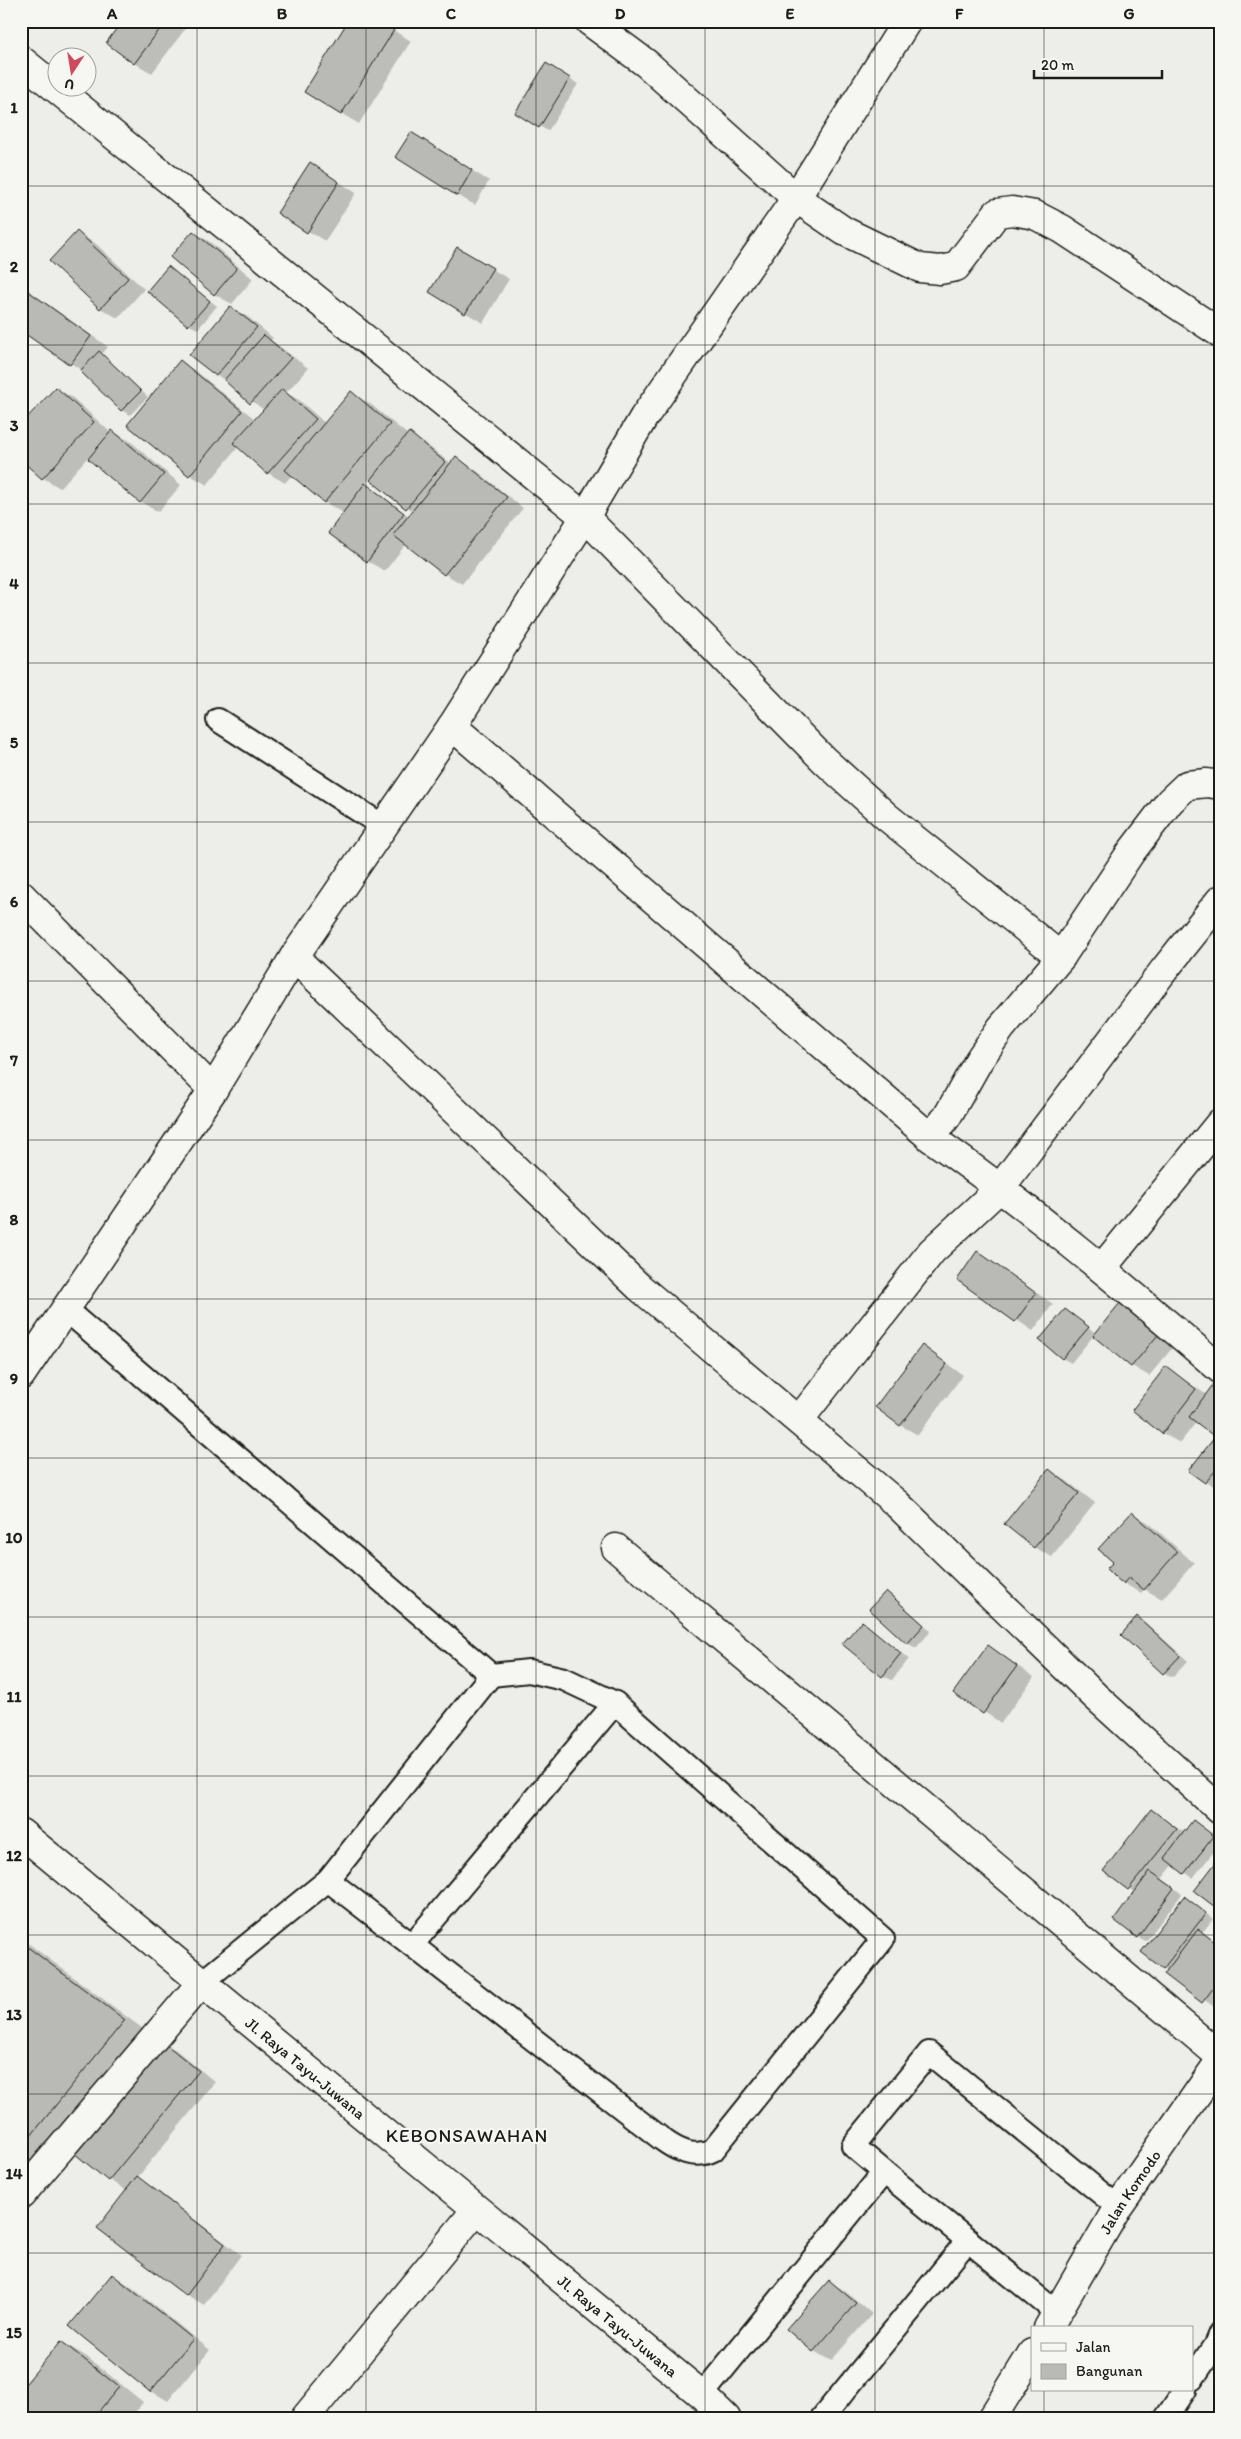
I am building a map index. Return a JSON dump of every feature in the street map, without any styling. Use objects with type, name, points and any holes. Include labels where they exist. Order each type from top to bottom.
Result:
[{"type":"street","points":[[589,21],[647,64],[796,198],[844,230],[920,268],[940,270],[956,267],[998,213],[1012,211],[1034,215],[1062,229],[1220,333]]},
{"type":"street","points":[[21,1376],[64,1309],[213,1090],[294,957],[452,726],[585,516],[644,417],[796,198],[908,21]]},
{"type":"street","points":[[21,60],[585,516],[825,761],[887,817],[1060,957]]},
{"type":"street","points":[[452,726],[930,1138],[1001,1187],[1102,1268],[1220,1369]]},
{"type":"street","points":[[930,1138],[948,1115],[979,1060],[1001,1028],[1060,957],[1130,852],[1170,801],[1187,785],[1207,783],[1220,785]]},
{"type":"street","points":[[21,895],[213,1090]]},
{"type":"street","points":[[799,1420],[932,1251],[1001,1187],[1164,970],[1220,900]]},
{"type":"street","points":[[294,957],[639,1287],[896,1503],[1095,1696],[1220,1810]]},
{"type":"street","points":[[1102,1268],[1220,1123]]},
{"type":"street","points":[[616,1548],[1220,2056]]},
{"type":"street","name":"Jl. Raya Tayu-Juwana","points":[[21,1833],[702,2395],[726,2418]]},
{"type":"street","points":[[21,2195],[201,1983]]},
{"type":"street","name":"Jalan Komodo","points":[[1052,2320],[1118,2207],[1220,2061]]},
{"type":"street","points":[[305,2418],[476,2210]]},
{"type":"street","points":[[992,2418],[1031,2355]]},
{"type":"lane","points":[[218,720],[383,826]]},
{"type":"lane","points":[[64,1309],[491,1675]]},
{"type":"lane","points":[[201,1983],[328,1880],[491,1675],[529,1671],[564,1679],[615,1703],[883,1939],[713,2150],[705,2154],[691,2154],[676,2149],[328,1880]]},
{"type":"lane","points":[[412,1945],[615,1703]]},
{"type":"lane","points":[[1052,2320],[968,2240],[852,2146],[929,2053],[1118,2207]]},
{"type":"lane","points":[[702,2395],[884,2172]]},
{"type":"lane","points":[[822,2418],[968,2240]]},
{"type":"lane","points":[[1194,2376],[1215,2345],[1220,2333]]},
{"type":"lane","points":[[1166,2418],[1184,2392]]},
{"type":"building","points":[[122,21],[166,21],[134,64],[106,43]]},
{"type":"building","points":[[348,21],[379,21],[394,30],[341,115],[304,92]]},
{"type":"building","points":[[546,63],[570,78],[539,128],[515,113]]},
{"type":"building","points":[[411,132],[472,170],[457,196],[395,157]]},
{"type":"building","points":[[310,162],[339,182],[307,233],[277,213]]},
{"type":"building","points":[[77,231],[128,278],[100,309],[49,261]]},
{"type":"building","points":[[193,231],[237,268],[214,295],[170,257]]},
{"type":"building","points":[[457,247],[493,268],[465,314],[429,292]]},
{"type":"building","points":[[168,266],[210,301],[188,326],[147,291]]},
{"type":"building","points":[[21,286],[91,336],[70,365],[21,331]]},
{"type":"building","points":[[230,306],[257,327],[216,376],[189,355]]},
{"type":"building","points":[[264,335],[291,358],[250,404],[224,380]]},
{"type":"building","points":[[99,351],[141,391],[121,411],[80,371]]},
{"type":"building","points":[[180,360],[242,411],[189,476],[127,425]]},
{"type":"building","points":[[56,387],[94,422],[42,479],[21,460],[21,424]]},
{"type":"building","points":[[282,389],[316,419],[267,474],[233,443]]},
{"type":"building","points":[[351,391],[390,424],[324,503],[285,470]]},
{"type":"building","points":[[112,430],[164,474],[140,503],[88,459]]},
{"type":"building","points":[[409,432],[445,462],[406,509],[370,480]]},
{"type":"building","points":[[456,456],[507,497],[444,575],[393,535]]},
{"type":"building","points":[[365,483],[404,513],[367,562],[328,533]]},
{"type":"building","points":[[977,1251],[1036,1293],[1015,1322],[957,1280]]},
{"type":"building","points":[[1124,1298],[1163,1329],[1131,1367],[1093,1336]]},
{"type":"building","points":[[1065,1309],[1089,1327],[1062,1359],[1039,1340]]},
{"type":"building","points":[[922,1345],[947,1364],[900,1426],[875,1407]]},
{"type":"building","points":[[1166,1366],[1196,1389],[1162,1434],[1132,1410]]},
{"type":"building","points":[[1215,1382],[1220,1386],[1220,1465],[1205,1483],[1188,1471],[1215,1437],[1189,1417]]},
{"type":"building","points":[[1049,1469],[1079,1493],[1034,1548],[1004,1524]]},
{"type":"building","points":[[1132,1512],[1177,1552],[1144,1590],[1129,1577],[1123,1584],[1106,1569],[1113,1562],[1098,1549]]},
{"type":"building","points":[[886,1591],[924,1625],[907,1644],[869,1609]]},
{"type":"building","points":[[1137,1616],[1180,1656],[1163,1674],[1121,1635]]},
{"type":"building","points":[[862,1621],[901,1653],[882,1677],[842,1644]]},
{"type":"building","points":[[988,1645],[1017,1666],[983,1714],[953,1693]]},
{"type":"building","points":[[1151,1809],[1177,1829],[1128,1890],[1103,1871]]},
{"type":"building","points":[[1193,1820],[1214,1836],[1184,1874],[1164,1858]]},
{"type":"building","points":[[1220,1857],[1220,1900],[1215,1907],[1194,1891]]},
{"type":"building","points":[[1150,1871],[1174,1888],[1137,1938],[1114,1920]]},
{"type":"building","points":[[1184,1896],[1206,1913],[1163,1969],[1141,1952]]},
{"type":"building","points":[[1198,1929],[1220,1946],[1220,1979],[1202,2003],[1164,1974]]},
{"type":"building","points":[[21,1942],[125,2020],[21,2148]]},
{"type":"building","points":[[158,2038],[199,2071],[108,2181],[68,2148]]},
{"type":"building","points":[[137,2176],[225,2244],[186,2296],[97,2228]]},
{"type":"building","points":[[112,2274],[193,2339],[150,2392],[69,2326]]},
{"type":"building","points":[[829,2280],[856,2303],[813,2352],[786,2329]]},
{"type":"building","points":[[61,2341],[119,2387],[93,2418],[21,2418],[21,2389]]},
{"type":"district","name":"KEBONSAWAHAN","points":[[467,2135]]}]
